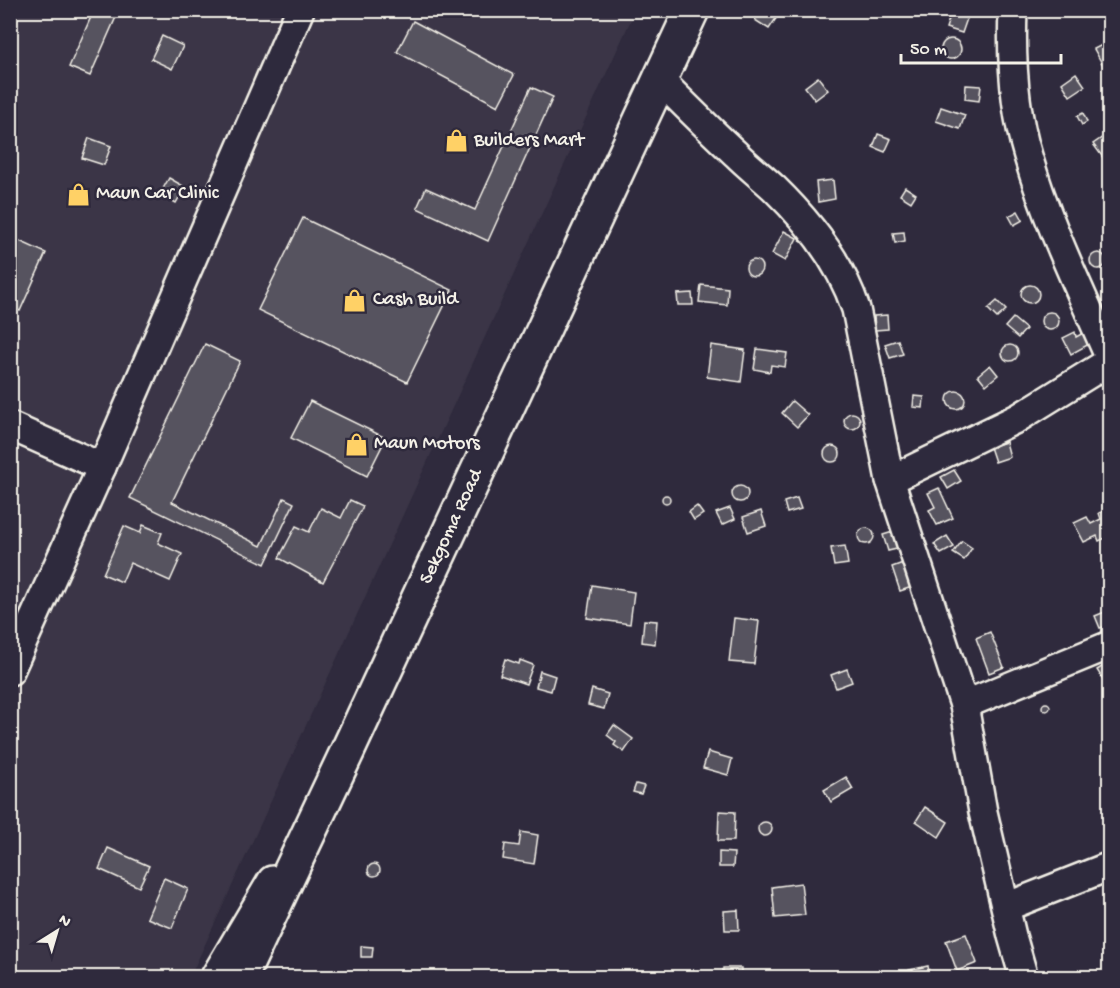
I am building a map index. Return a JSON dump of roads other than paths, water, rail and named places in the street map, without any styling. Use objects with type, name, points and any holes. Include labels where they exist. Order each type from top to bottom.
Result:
[{"type":"highway","name":"Sekgoma Road","points":[[240,978],[692,10]]},
{"type":"street","points":[[10,671],[102,467],[300,10]]},
{"type":"street","points":[[890,480],[1018,418],[1110,360],[1046,208],[1027,154],[1016,99],[1013,10]]},
{"type":"street","points":[[660,80],[799,215],[834,262],[849,287],[856,309],[890,480],[964,705],[983,812],[1024,978]]},
{"type":"street","points":[[10,426],[102,467]]},
{"type":"street","points":[[964,705],[1110,645]]},
{"type":"street","points":[[214,978],[348,750]]},
{"type":"street","points":[[1006,907],[1110,866]]},
{"type":"place","name":"Builders Mart","points":[[456,141]]},
{"type":"place","name":"Maun Car Clinic","points":[[78,194]]},
{"type":"place","name":"Cash Build","points":[[355,300]]},
{"type":"place","name":"Maun Motors","points":[[356,444]]}]
